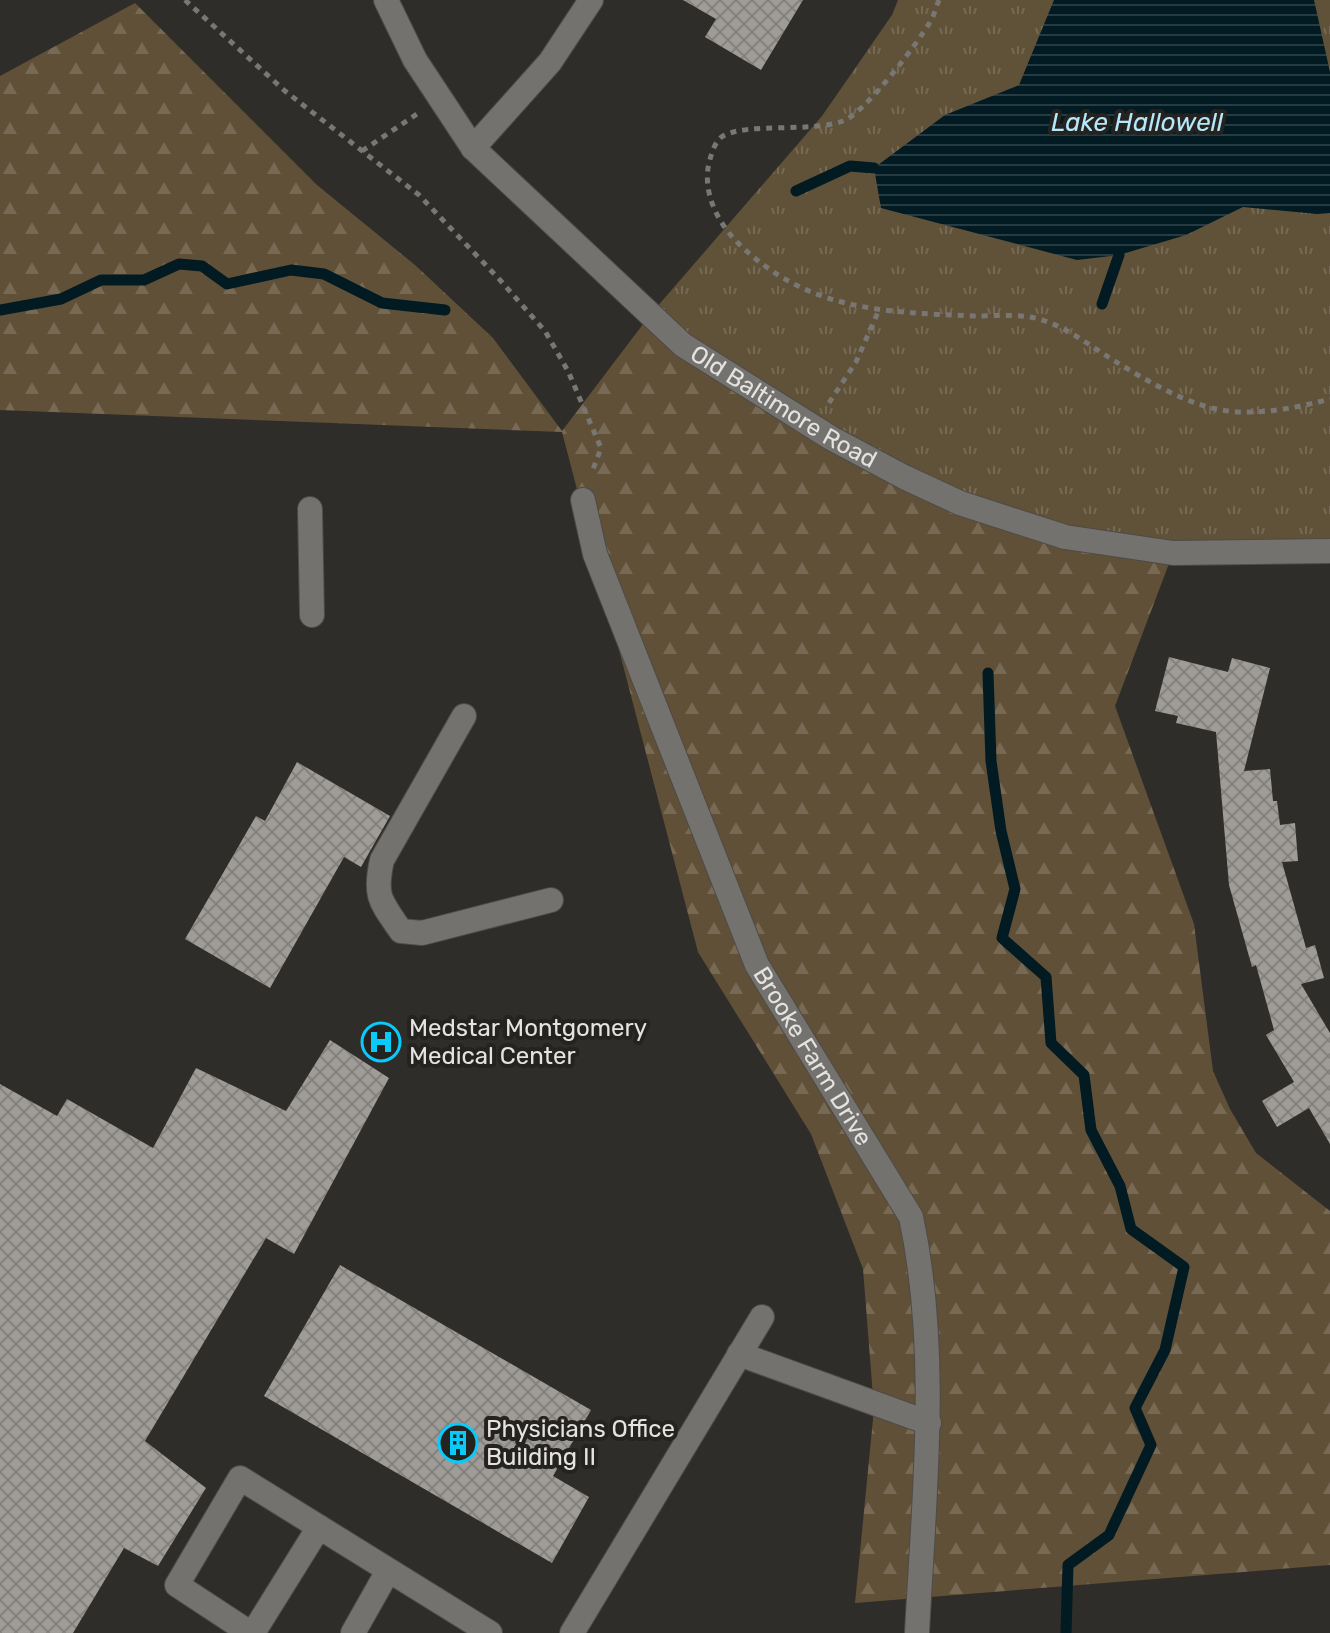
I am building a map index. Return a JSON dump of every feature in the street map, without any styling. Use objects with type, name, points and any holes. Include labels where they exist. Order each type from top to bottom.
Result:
[{"type":"street","name":"Old Baltimore Road","points":[[386,0],[415,60],[473,148],[683,345],[813,427],[904,477],[960,503],[1065,537],[1173,553],[1330,551]]},
{"type":"street","points":[[473,148],[550,62],[591,0]]},
{"type":"street","name":"Brooke Farm Drive","points":[[583,500],[595,554],[757,965],[911,1217],[921,1263],[929,1423],[917,1633]]},
{"type":"street","points":[[310,509],[312,615]]},
{"type":"street","points":[[464,716],[382,860],[376,887],[386,910],[401,931],[422,933],[551,900]]},
{"type":"street","points":[[572,1633],[762,1317]]},
{"type":"street","points":[[739,1354],[929,1423]]},
{"type":"street","points":[[319,1527],[252,1633],[177,1585],[240,1478],[319,1527],[388,1571],[478,1630]]},
{"type":"street","points":[[353,1633],[388,1571]]},
{"type":"path","points":[[185,0],[285,91],[419,195],[545,331],[568,371],[601,448],[583,500]]},
{"type":"path","points":[[939,0],[930,22],[895,69],[866,103],[845,121],[820,126],[736,132],[722,137],[716,144],[708,167],[707,189],[727,232],[774,273],[811,293],[866,309],[1044,320],[1147,381],[1217,409],[1263,410],[1306,406],[1330,399]]},
{"type":"path","points":[[362,151],[439,99]]},
{"type":"path","points":[[813,427],[856,362],[873,330],[879,310]]},
{"type":"green space","points":[[898,0],[1330,0],[1330,551],[1173,553],[960,503],[650,315],[822,116],[892,15]]},
{"type":"green space","points":[[135,3],[317,185],[415,265],[493,338],[562,431],[650,315],[1173,553],[1115,706],[1194,924],[1213,1071],[1230,1109],[1256,1153],[1330,1211],[1330,1565],[855,1603],[874,1409],[863,1269],[811,1134],[698,952],[562,432],[0,410],[0,76]]},
{"type":"water","name":"Lake Hallowell","points":[[1054,0],[1314,0],[1330,72],[1330,213],[1243,207],[1186,235],[1119,255],[1077,260],[881,208],[874,168],[945,115],[1019,85]]},
{"type":"building","points":[[683,0],[803,0],[761,70],[705,37],[716,19]]},
{"type":"building","points":[[1169,657],[1228,672],[1232,658],[1270,668],[1244,771],[1270,769],[1273,801],[1277,801],[1280,825],[1295,823],[1298,861],[1282,862],[1306,948],[1315,945],[1324,978],[1301,984],[1330,1033],[1330,1144],[1309,1108],[1277,1127],[1262,1101],[1294,1082],[1266,1035],[1274,1030],[1229,885],[1216,732],[1176,723],[1178,716],[1155,711]]},
{"type":"building","points":[[297,762],[390,816],[361,867],[344,857],[270,988],[185,939],[256,816],[265,821]]},
{"type":"building","points":[[330,1040],[389,1078],[294,1254],[266,1238],[145,1441],[206,1488],[158,1566],[124,1548],[73,1633],[0,1633],[0,1084],[57,1116],[67,1099],[153,1148],[196,1068],[286,1111]]},
{"type":"building","name":"Physicians Office Building II","points":[[340,1265],[591,1410],[553,1476],[589,1497],[552,1563],[264,1396]]},
{"type":"waterway","points":[[796,191],[850,166],[874,168]]},
{"type":"waterway","points":[[1102,304],[1119,255]]},
{"type":"waterway","points":[[0,310],[61,299],[101,280],[144,280],[179,264],[202,266],[227,284],[291,270],[324,274],[382,303],[445,310]]},
{"type":"waterway","points":[[988,673],[991,761],[1001,831],[1015,889],[1002,938],[1046,977],[1051,1043],[1084,1075],[1091,1130],[1120,1186],[1131,1229],[1184,1267],[1165,1350],[1135,1408],[1151,1445],[1109,1535],[1068,1565],[1066,1633]]},
{"type":"place","name":"Medstar Montgomery Medical Center","points":[[381,1042]]},
{"type":"place","name":"Physicians Office Building II","points":[[458,1443]]}]
